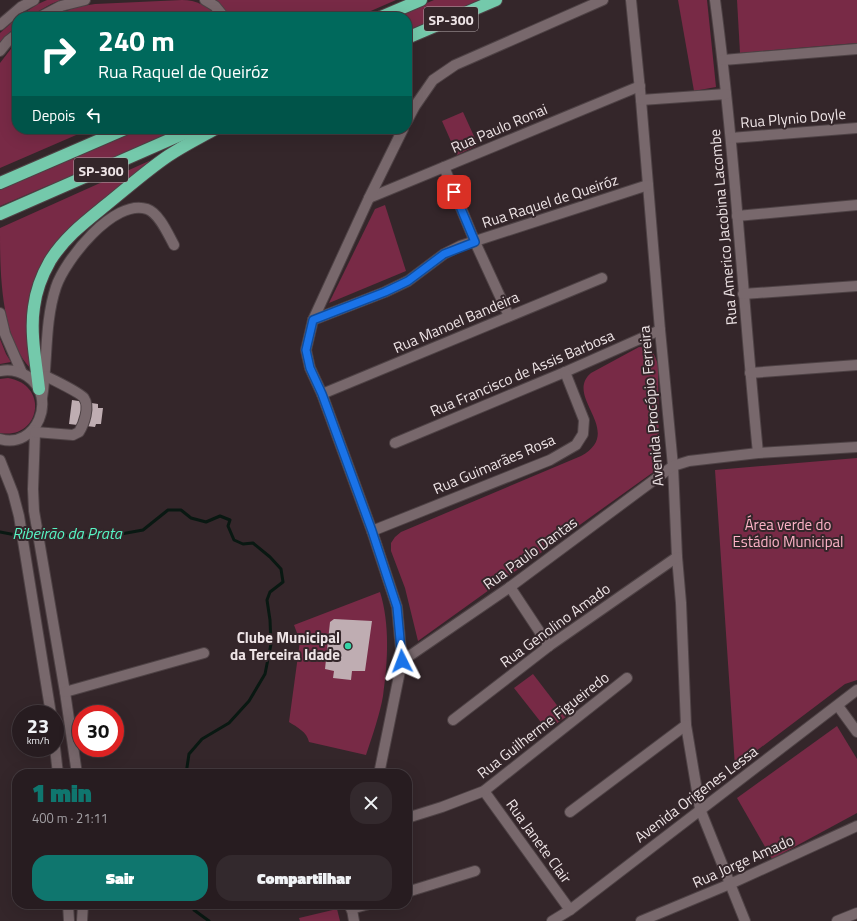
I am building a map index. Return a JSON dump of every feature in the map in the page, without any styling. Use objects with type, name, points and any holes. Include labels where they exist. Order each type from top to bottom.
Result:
[{"type":"highway","name":"SP-300","points":[[393,12],[421,0]]},
{"type":"highway","name":"SP-300","points":[[412,36],[496,0]]},
{"type":"highway","name":"SP-300","points":[[1,182],[113,134]]},
{"type":"highway","name":"SP-300","points":[[4,212],[183,134]]},
{"type":"highway","points":[[41,393],[32,327],[37,291],[50,261],[76,229],[154,166],[206,134]]},
{"type":"street","points":[[15,12],[34,0]]},
{"type":"street","points":[[50,12],[61,6],[85,0]]},
{"type":"street","points":[[205,0],[215,6],[220,12]]},
{"type":"street","points":[[412,112],[433,80],[455,65],[603,0]]},
{"type":"street","name":"Avenida Procópio Ferreira","points":[[631,0],[640,86],[673,466],[676,558],[681,603],[686,725],[700,809],[745,921]]},
{"type":"street","name":"Rua Americo Jacobina Lacombe","points":[[715,0],[731,138],[743,294],[758,453]]},
{"type":"street","points":[[0,25],[12,15]]},
{"type":"street","points":[[0,51],[12,38]]},
{"type":"street","points":[[723,60],[857,49]]},
{"type":"street","name":"Rua Paulo Ronai","points":[[370,198],[640,86]]},
{"type":"street","points":[[641,100],[726,94]]},
{"type":"street","name":"Rua Plynio Doyle","points":[[731,138],[857,128]]},
{"type":"street","points":[[102,139],[111,134]]},
{"type":"street","points":[[380,769],[402,661],[397,607],[372,531],[322,394],[310,368],[306,350],[313,320],[401,134]]},
{"type":"street","points":[[444,168],[508,316]]},
{"type":"street","name":"Rua Raquel de Queiróz","points":[[313,320],[385,292],[408,281],[444,254],[475,242],[648,184]]},
{"type":"street","points":[[737,216],[857,205]]},
{"type":"street","points":[[76,769],[65,692],[34,511],[34,431],[43,410],[41,393],[46,376],[49,314],[56,286],[71,258],[87,239],[103,224],[122,213],[137,208],[148,210],[159,219],[174,244]]},
{"type":"street","name":"Rua Manoel Bandeira","points":[[322,394],[602,278]]},
{"type":"street","points":[[743,294],[857,286]]},
{"type":"street","points":[[0,313],[5,334],[22,373]]},
{"type":"street","name":"Rua Francisco de Assis Barbosa","points":[[395,442],[565,372],[660,330]]},
{"type":"street","points":[[750,373],[857,365]]},
{"type":"street","points":[[0,371],[13,370],[22,373],[32,380],[41,393]]},
{"type":"street","name":"Rua Guimarães Rosa","points":[[372,531],[550,460],[576,444],[583,434],[584,420],[565,372]]},
{"type":"street","points":[[0,439],[14,440],[34,431],[73,435],[79,432],[87,404],[84,397],[46,376]]},
{"type":"street","points":[[673,466],[689,461],[758,453],[857,447]]},
{"type":"street","points":[[0,460],[13,493],[19,516],[50,705]]},
{"type":"street","name":"Rua Paulo Dantas","points":[[402,661],[510,587],[673,466]]},
{"type":"street","name":"Rua Genolino Amado","points":[[454,720],[549,646],[676,558]]},
{"type":"street","points":[[510,587],[549,646]]},
{"type":"street","points":[[65,692],[204,652]]},
{"type":"street","name":"Rua Guilherme Figueiredo","points":[[412,816],[484,791],[627,678]]},
{"type":"street","name":"Avenida Origenes Lessa","points":[[552,921],[570,910],[857,690]]},
{"type":"street","points":[[838,706],[857,732]]},
{"type":"street","points":[[570,812],[686,725]]},
{"type":"street","points":[[56,757],[57,769]]},
{"type":"street","name":"Rua Janete Clair","points":[[484,791],[570,910]]},
{"type":"street","name":"Rua Jorge Amado","points":[[641,921],[730,884],[857,826]]},
{"type":"street","points":[[412,891],[476,872]]},
{"type":"street","points":[[68,909],[69,921]]},
{"type":"street","points":[[82,921],[83,909]]},
{"type":"street","points":[[351,909],[354,921]]},
{"type":"street","points":[[837,921],[857,913]]},
{"type":"green space","points":[[47,0],[61,0],[37,12],[26,12]]},
{"type":"green space","points":[[182,0],[202,4],[213,12],[64,12],[76,7],[95,4]]},
{"type":"green space","points":[[214,0],[396,0],[368,12],[225,12]]},
{"type":"green space","points":[[434,0],[479,0],[412,29],[412,12],[406,12]]},
{"type":"green space","points":[[678,0],[707,0],[716,87],[694,91]]},
{"type":"green space","points":[[737,0],[857,0],[857,43],[740,53]]},
{"type":"green space","points":[[12,22],[12,30],[0,42],[0,33]]},
{"type":"green space","points":[[12,47],[12,134],[78,134],[0,168],[0,63]]},
{"type":"green space","points":[[463,112],[478,145],[457,155],[442,121]]},
{"type":"green space","points":[[127,134],[171,134],[51,186],[49,185],[0,206],[0,190]]},
{"type":"green space","points":[[149,161],[151,162],[42,266],[32,370],[21,356],[8,322],[4,303],[0,264],[0,228]]},
{"type":"green space","points":[[385,205],[406,271],[329,303],[375,209]]},
{"type":"green space","points":[[0,339],[6,354],[11,362],[0,364]]},
{"type":"green space","points":[[639,347],[650,350],[658,364],[659,468],[418,641],[405,588],[391,551],[391,543],[395,537],[401,532],[581,456],[593,446],[598,436],[597,425],[584,393],[584,382],[591,373]]},
{"type":"green space","points":[[8,378],[21,383],[30,391],[34,400],[35,411],[31,421],[24,428],[14,433],[0,433],[0,379]]},
{"type":"green space","name":"Área verde do Estádio Municipal","points":[[857,458],[857,680],[845,684],[735,767],[715,470]]},
{"type":"green space","points":[[380,592],[387,630],[385,683],[376,726],[366,755],[309,742],[304,733],[289,722],[300,641],[294,625]]},
{"type":"green space","points":[[533,674],[566,717],[547,730],[514,688]]},
{"type":"green space","points":[[837,726],[857,759],[857,813],[772,859],[737,798]]},
{"type":"green space","points":[[337,909],[340,921],[300,921],[299,918]]},
{"type":"building","points":[[72,400],[98,404],[98,408],[103,408],[101,424],[96,424],[95,427],[69,424]]},
{"type":"building","name":"Clube Municipal da Terceira Idade","points":[[334,619],[372,621],[365,671],[352,671],[351,680],[333,678],[334,671],[325,669],[330,622]]},
{"type":"waterway","name":"Ribeirão da Prata","points":[[0,532],[16,535],[95,536],[121,534],[143,530],[168,510],[181,510],[191,518],[206,522],[220,516],[230,520],[228,526],[234,540],[243,544],[253,543],[270,557],[281,569],[283,582],[270,592],[267,600],[271,644],[265,674],[249,701],[229,723],[202,739],[189,754],[187,769]]},
{"type":"waterway","name":"Ribeirão da Prata","points":[[194,909],[209,921]]},
{"type":"place","name":"Clube Municipal da Terceira Idade","points":[[348,646]]},
{"type":"route","points":[[402,661],[397,607],[372,531],[322,394],[310,368],[306,350],[313,320],[385,292],[408,281],[444,254],[460,246],[475,242],[454,192]]}]
